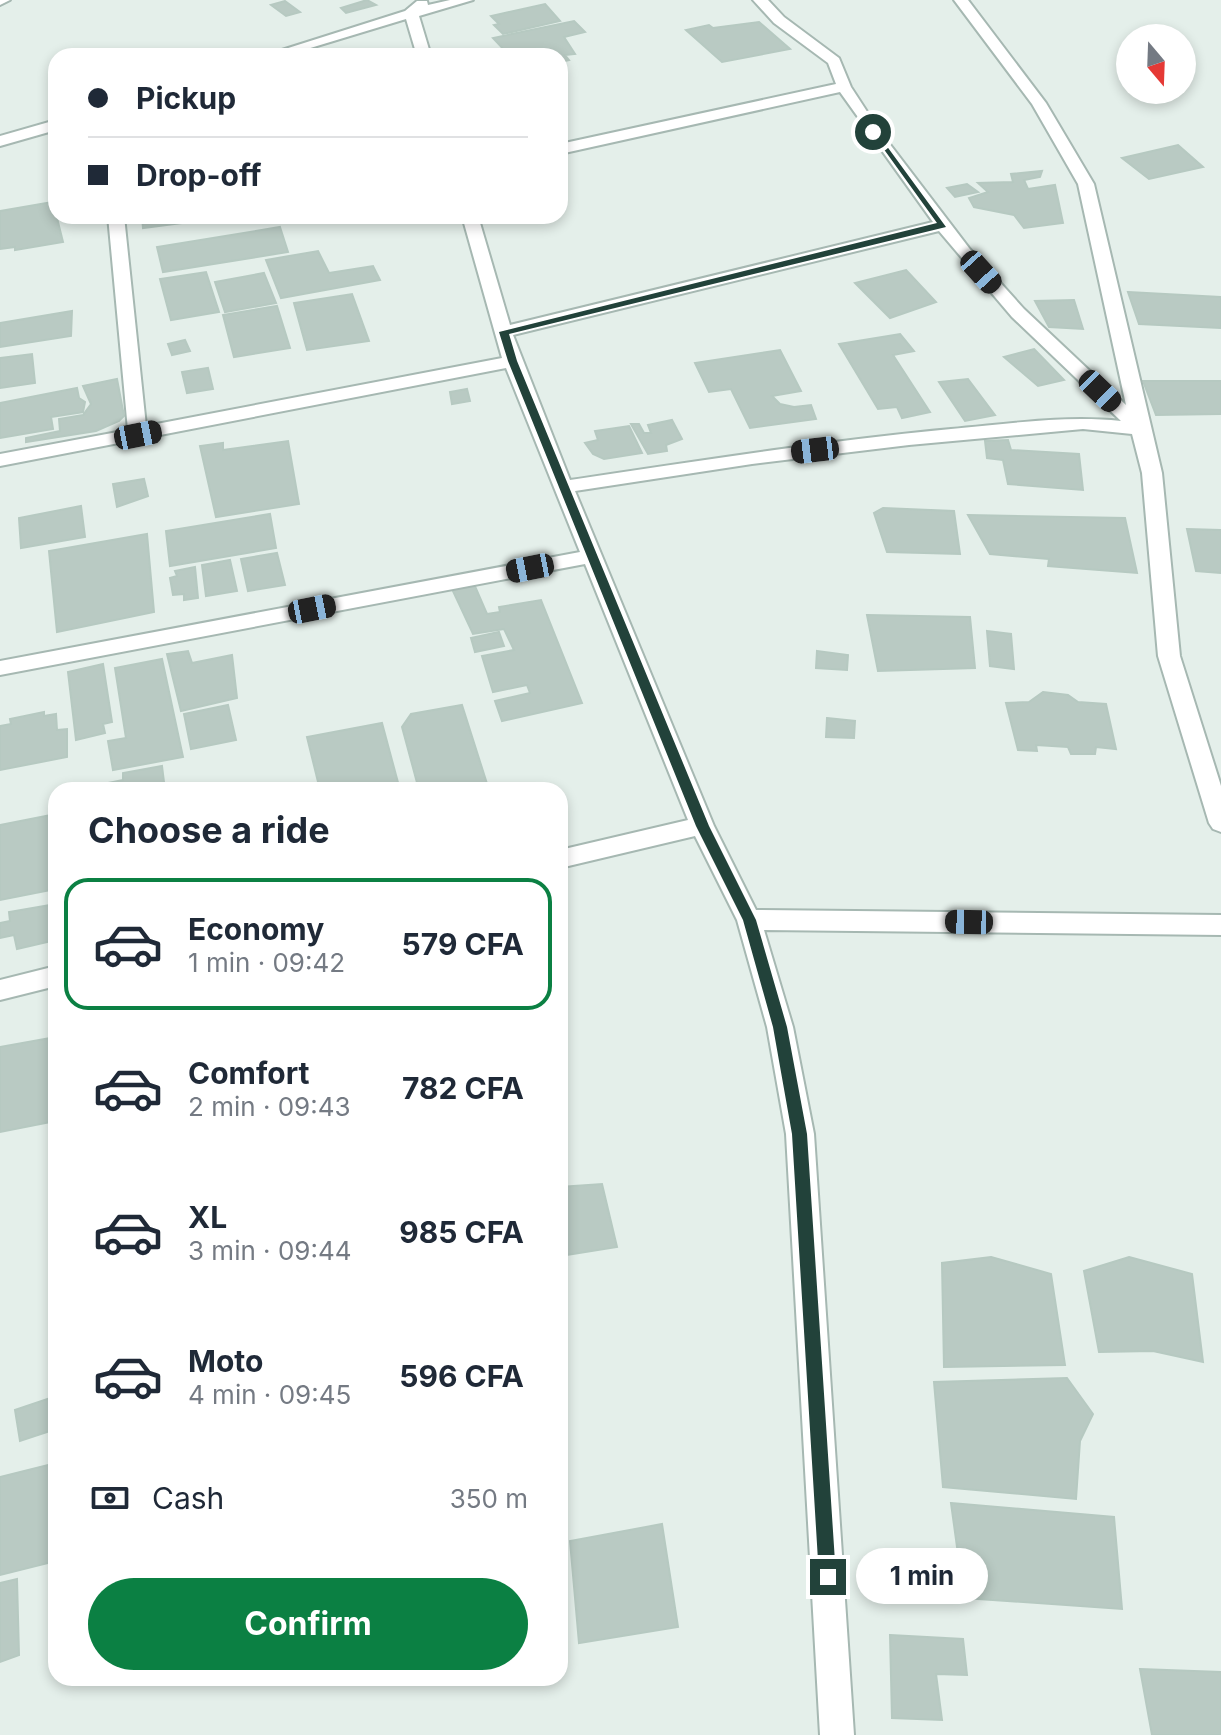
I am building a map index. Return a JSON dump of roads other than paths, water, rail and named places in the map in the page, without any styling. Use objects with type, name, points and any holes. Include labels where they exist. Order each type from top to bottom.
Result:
[{"type":"street","points":[[411,12],[427,0]]},
{"type":"street","points":[[296,48],[411,12],[466,0]]},
{"type":"street","points":[[760,0],[779,20],[834,61],[844,87],[873,132],[963,252],[1018,313],[1140,429]]},
{"type":"street","points":[[961,0],[1039,103],[1086,184],[1152,473],[1169,656],[1221,823]]},
{"type":"street","points":[[411,12],[422,48]]},
{"type":"street","points":[[568,147],[844,87]]},
{"type":"street","points":[[0,141],[48,127]]},
{"type":"street","points":[[117,224],[138,435]]},
{"type":"street","points":[[472,224],[512,361],[702,826],[749,920],[780,1027],[800,1134],[837,1735]]},
{"type":"street","points":[[504,332],[942,225]]},
{"type":"street","points":[[0,460],[512,361]]},
{"type":"street","points":[[564,487],[752,458],[925,438],[1083,423],[1140,429]]},
{"type":"street","points":[[0,668],[592,556]]},
{"type":"street","points":[[568,857],[702,826]]},
{"type":"street","points":[[749,920],[1221,925]]},
{"type":"street","points":[[0,990],[48,978]]}]
